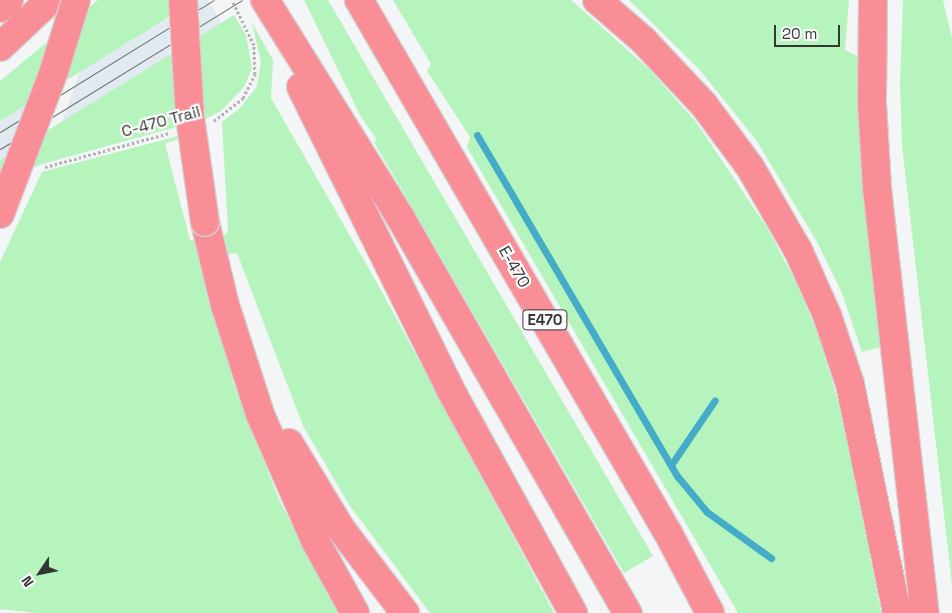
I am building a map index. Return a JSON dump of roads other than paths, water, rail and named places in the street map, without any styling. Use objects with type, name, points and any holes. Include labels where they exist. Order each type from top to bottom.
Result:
[{"type":"highway","points":[[0,8],[9,0]]},
{"type":"highway","points":[[0,47],[50,0]]},
{"type":"highway","points":[[0,214],[48,89],[76,0]]},
{"type":"highway","points":[[183,0],[190,118],[205,222],[233,332],[260,414],[283,469],[316,542],[356,613]]},
{"type":"highway","name":"E-470","points":[[359,0],[648,498],[710,613]]},
{"type":"highway","points":[[597,0],[659,56],[721,126],[760,182],[798,250],[827,315],[850,384],[897,613]]},
{"type":"highway","points":[[873,0],[872,104],[876,188],[925,613]]},
{"type":"highway","points":[[270,9],[298,81],[386,265],[482,450],[573,613]]},
{"type":"highway","points":[[270,9],[400,217],[628,613]]},
{"type":"highway","points":[[233,332],[313,486],[359,555],[405,613]]},
{"type":"waterway","points":[[477,135],[678,477],[707,512],[771,558]]},
{"type":"waterway","points":[[671,465],[715,400]]},
{"type":"tram line","points":[[0,132],[214,0]]},
{"type":"tram line","points":[[0,149],[242,0]]}]
